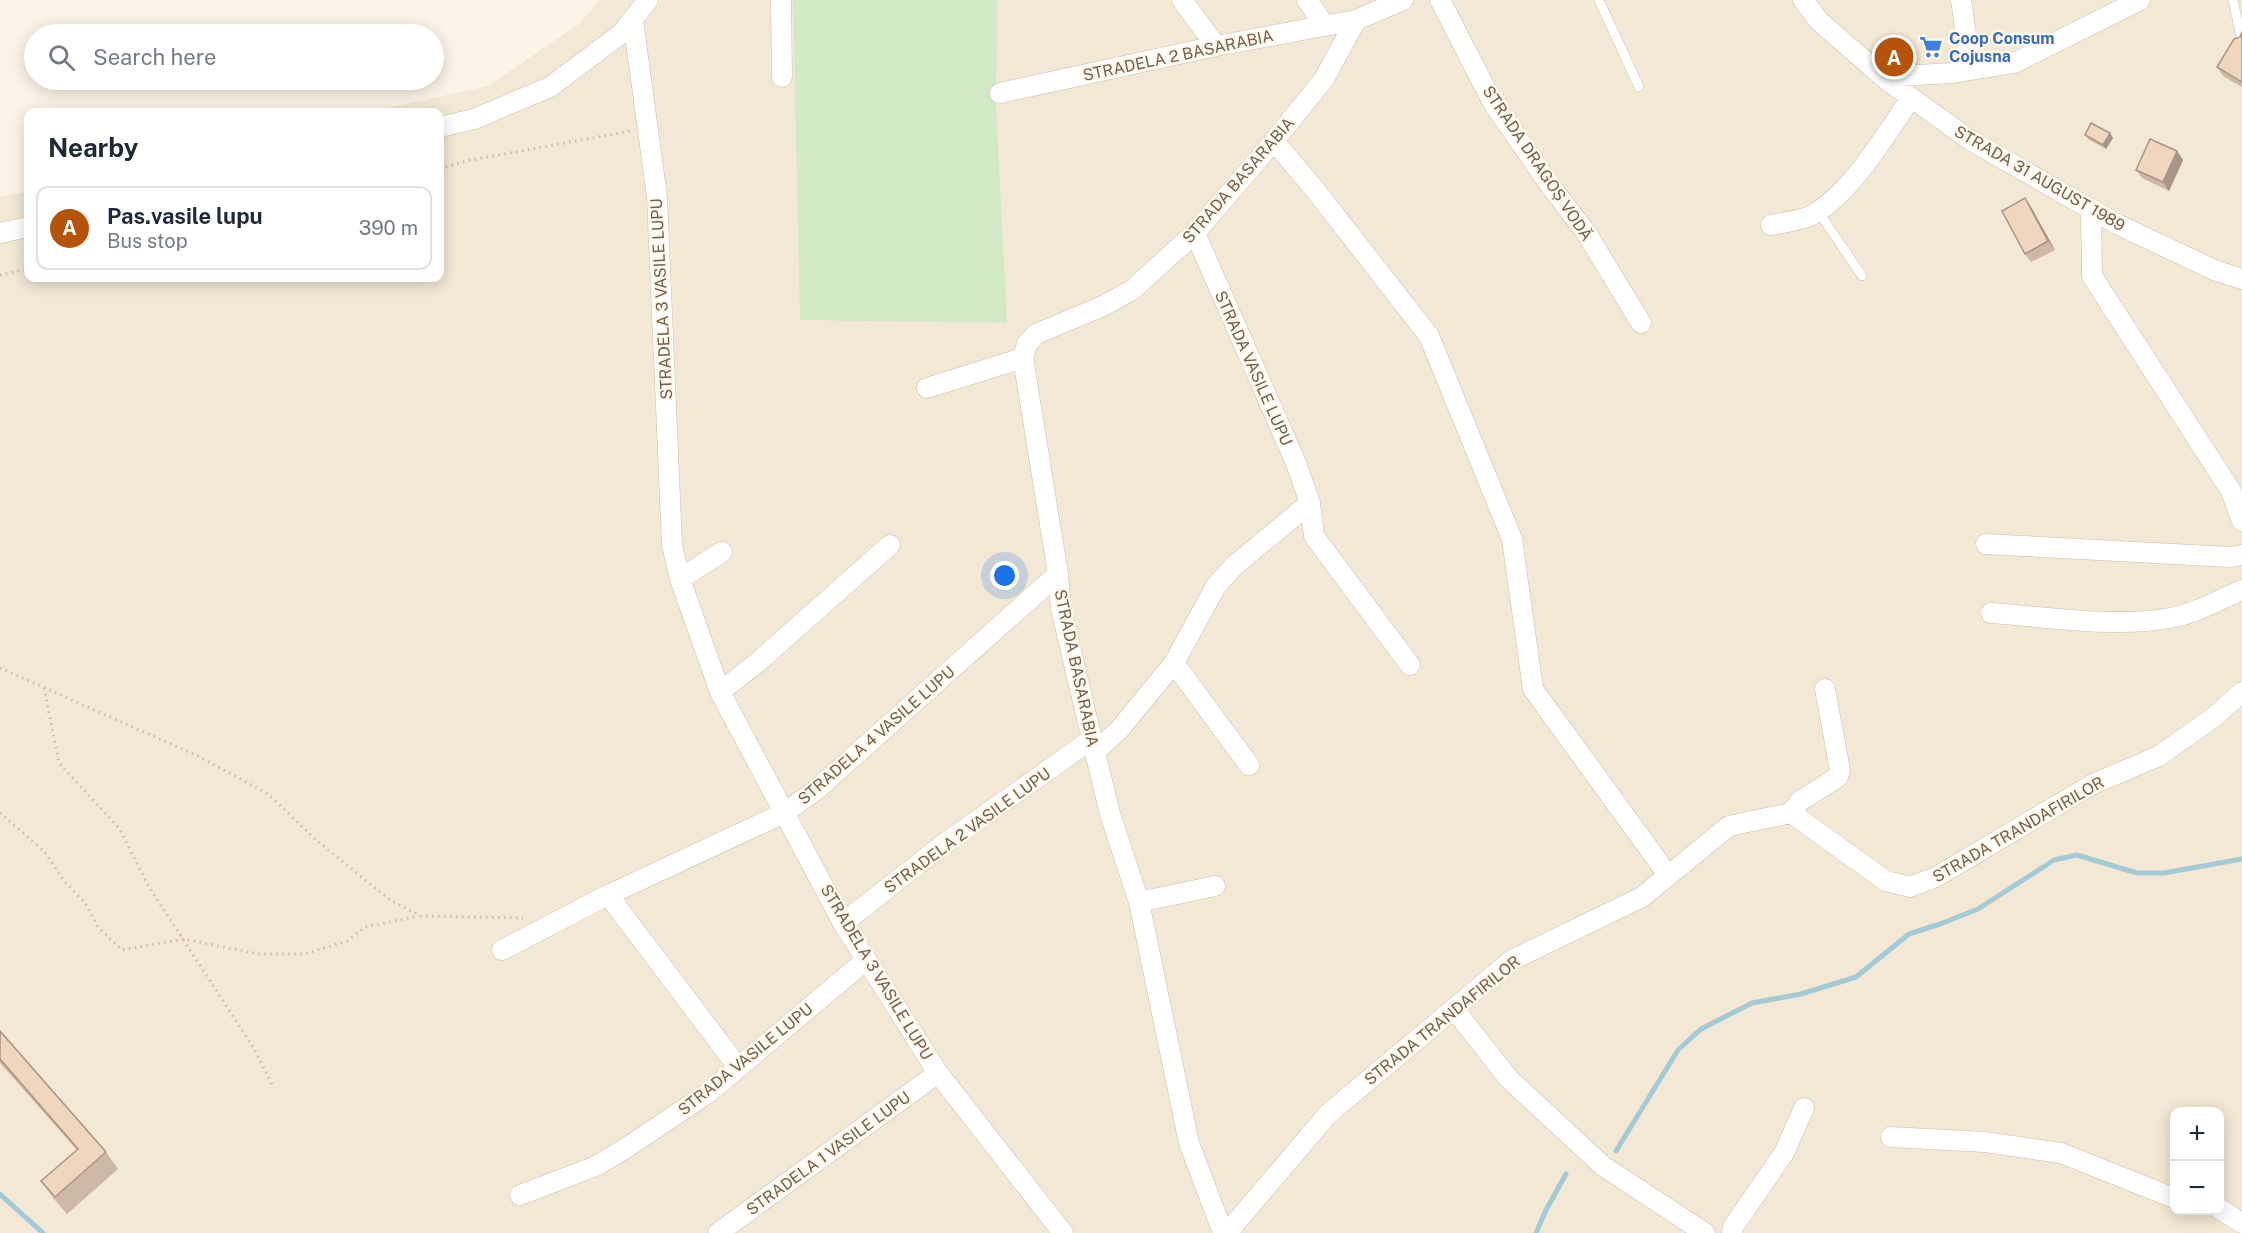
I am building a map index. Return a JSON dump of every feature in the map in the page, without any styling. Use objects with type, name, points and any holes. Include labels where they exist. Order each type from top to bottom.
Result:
[{"type":"street","points":[[444,126],[474,119],[550,87],[622,33],[648,0]]},
{"type":"street","points":[[780,0],[782,77]]},
{"type":"street","points":[[1182,0],[1216,46]]},
{"type":"street","points":[[1307,0],[1325,26]]},
{"type":"street","points":[[1356,20],[1403,0]]},
{"type":"street","name":"STRADA DRAGOȘ VODĂ","points":[[1440,0],[1493,103],[1585,231],[1641,323]]},
{"type":"street","name":"STRADA 31 AUGUST 1989","points":[[1803,0],[1819,21],[1883,77],[1970,140],[2117,225],[2214,270],[2242,279]]},
{"type":"street","points":[[1961,0],[1971,69]]},
{"type":"street","points":[[1883,77],[2014,63],[2140,0]]},
{"type":"street","name":"STRADELA 3 VASILE LUPU","points":[[633,20],[657,197],[672,545],[680,579],[720,692],[843,923],[866,960],[938,1073],[1063,1233]]},
{"type":"street","name":"STRADELA 2 BASARABIA","points":[[1000,93],[1216,46],[1356,20]]},
{"type":"street","name":"STRADA BASARABIA","points":[[1225,1233],[1189,1143],[1139,902],[1110,814],[1061,609],[1058,574],[1023,358],[1027,344],[1036,334],[1103,306],[1132,290],[1195,233],[1324,79],[1356,20]]},
{"type":"street","points":[[1771,225],[1811,216],[1831,201],[1857,174],[1911,98]]},
{"type":"street","points":[[1274,141],[1429,336],[1512,539],[1533,689],[1668,875]]},
{"type":"street","points":[[2091,210],[2092,276],[2231,491],[2242,521]]},
{"type":"street","points":[[0,234],[24,228]]},
{"type":"street","name":"STRADA VASILE LUPU","points":[[1195,233],[1296,464],[1310,503],[1314,536],[1410,665]]},
{"type":"street","points":[[927,388],[1023,358]]},
{"type":"street","points":[[1094,745],[1119,730],[1174,663],[1216,586],[1234,566],[1310,503]]},
{"type":"street","points":[[1986,544],[2230,557],[2242,555]]},
{"type":"street","points":[[720,692],[758,662],[890,545]]},
{"type":"street","points":[[680,579],[722,552]]},
{"type":"street","name":"STRADELA 4 VASILE LUPU","points":[[502,950],[608,895],[784,813],[816,790],[1058,574]]},
{"type":"street","points":[[1991,613],[2103,621],[2149,621],[2172,618],[2242,590]]},
{"type":"street","points":[[1174,663],[1249,765]]},
{"type":"street","points":[[1791,813],[1800,801],[1838,777],[1840,770],[1825,689]]},
{"type":"street","name":"STRADA TRANDAFIRILOR","points":[[1225,1233],[1328,1114],[1512,960],[1642,897],[1729,826],[1791,813],[1886,881],[1910,887],[1936,877],[2093,784],[2159,756],[2214,717],[2242,692]]},
{"type":"street","name":"STRADELA 2 VASILE LUPU","points":[[843,923],[944,844],[1094,745]]},
{"type":"street","points":[[1139,902],[1215,886]]},
{"type":"street","points":[[608,895],[738,1067]]},
{"type":"street","name":"STRADA VASILE LUPU","points":[[520,1195],[596,1166],[708,1093],[866,960]]},
{"type":"street","points":[[1454,1009],[1509,1079],[1603,1166],[1706,1233]]},
{"type":"street","name":"STRADELA 1 VASILE LUPU","points":[[717,1233],[938,1073]]},
{"type":"street","points":[[1732,1233],[1733,1227],[1784,1153],[1804,1108]]},
{"type":"street","points":[[1891,1137],[1985,1142],[2061,1153],[2170,1196]]},
{"type":"street","points":[[2224,1212],[2242,1223]]},
{"type":"lane","points":[[1599,0],[1640,87]]},
{"type":"lane","points":[[2233,0],[2242,41]]},
{"type":"lane","points":[[1818,211],[1862,276]]},
{"type":"path","points":[[444,168],[466,161],[648,128]]},
{"type":"path","points":[[0,275],[24,270]]},
{"type":"path","points":[[0,668],[198,756],[268,794],[315,840],[390,900],[421,916]]},
{"type":"path","points":[[44,688],[59,763],[119,828],[149,887],[253,1047],[274,1088]]},
{"type":"path","points":[[0,813],[44,851],[64,881],[85,903],[98,927],[122,950],[184,939],[258,954],[304,954],[347,941],[365,927],[421,916],[528,918]]},
{"type":"shaded area","points":[[600,0],[2242,0],[2242,1233],[0,1233],[0,197],[24,192],[24,282],[444,282],[444,108],[388,108],[488,86],[579,24]]},
{"type":"green space","points":[[793,0],[997,0],[996,108],[1007,323],[800,320]]},
{"type":"building","points":[[2242,32],[2242,82],[2217,67],[2234,39],[2240,37]]},
{"type":"building","points":[[2091,123],[2110,133],[2103,145],[2085,135]]},
{"type":"building","points":[[2150,139],[2177,151],[2163,182],[2136,170]]},
{"type":"building","points":[[2025,198],[2048,241],[2025,254],[2002,211]]},
{"type":"building","points":[[0,1031],[106,1152],[55,1197],[41,1181],[78,1149],[0,1059]]},
{"type":"waterway","points":[[1616,1151],[1678,1050],[1701,1029],[1752,1003],[1801,994],[1856,977],[1909,934],[1978,909],[2054,860],[2077,855],[2137,873],[2164,873],[2242,859]]},
{"type":"waterway","points":[[1536,1233],[1566,1174]]},
{"type":"waterway","points":[[0,1194],[43,1233]]},
{"type":"place","name":"Coop Consum Cojusna","points":[[1931,47]]},
{"type":"place","name":"Pas.vasile lupu","points":[[1894,57]]}]
